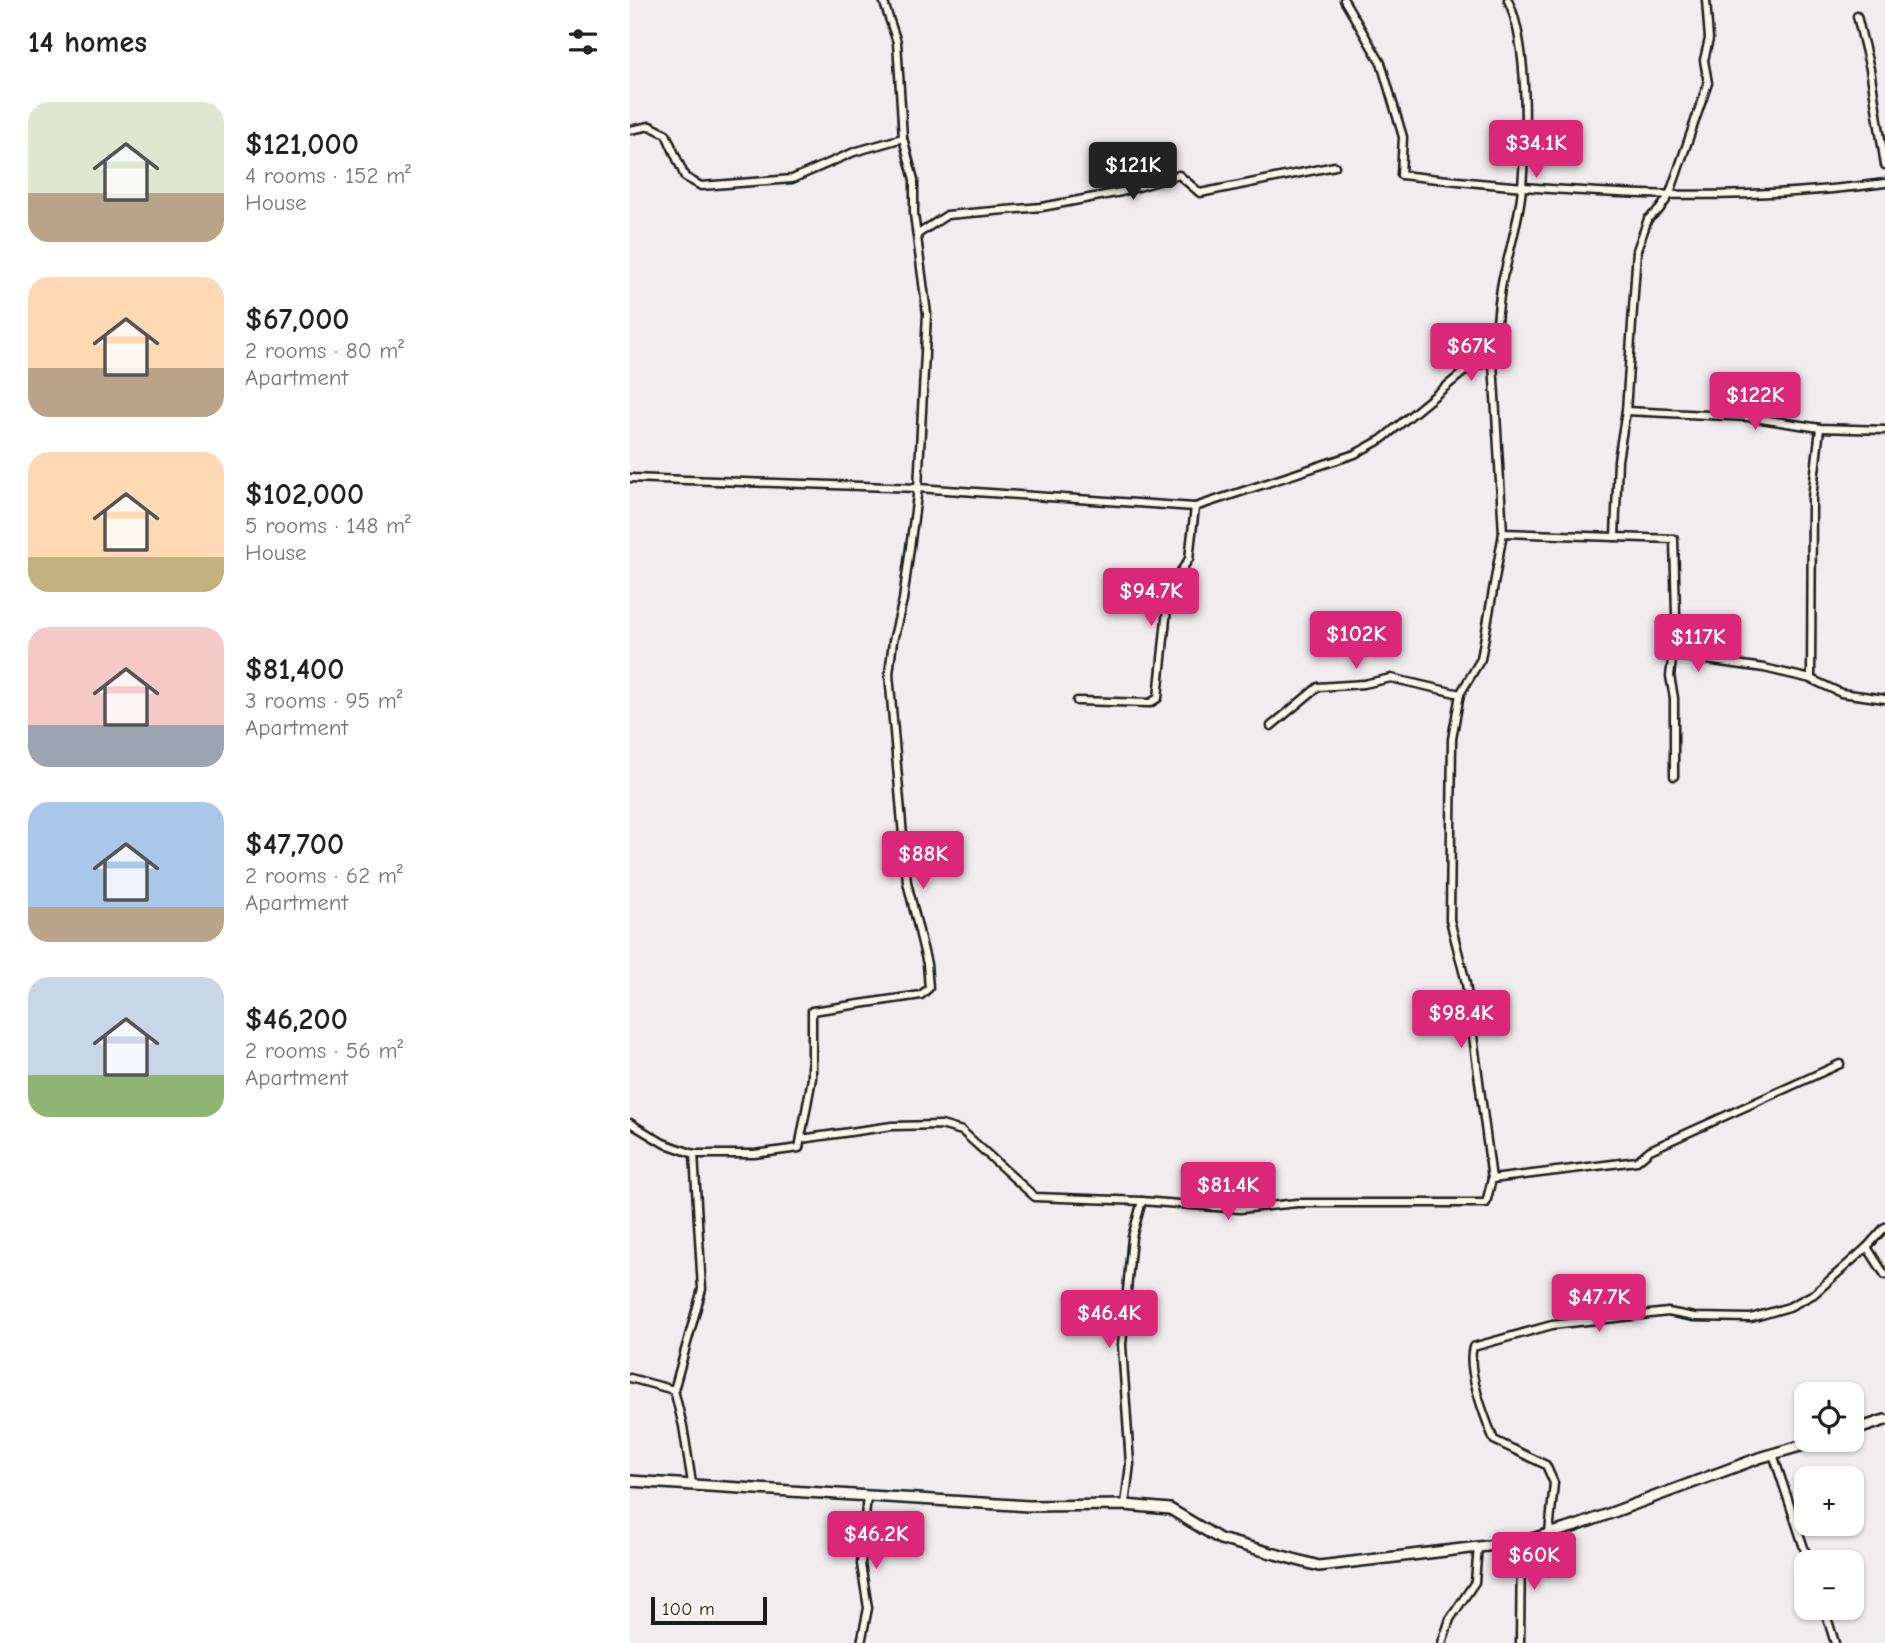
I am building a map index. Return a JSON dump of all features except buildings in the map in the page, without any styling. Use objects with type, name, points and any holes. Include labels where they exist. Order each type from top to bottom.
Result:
[{"type":"street","points":[[1344,0],[1381,63],[1403,137],[1401,175],[1522,189],[1669,196],[1817,192],[1885,183]]},
{"type":"street","points":[[800,1139],[892,1126],[941,1125],[962,1131],[1035,1197],[1143,1201],[1240,1209],[1297,1203],[1486,1203],[1492,1179],[1466,983],[1450,920],[1452,739],[1461,694],[1481,659],[1503,533],[1493,362],[1501,300],[1500,278],[1506,271],[1522,189],[1524,83],[1517,34],[1508,0]]},
{"type":"street","points":[[1615,537],[1618,460],[1626,411],[1637,250],[1648,219],[1669,196],[1708,83],[1704,60],[1709,39],[1706,0]]},
{"type":"street","points":[[630,1123],[663,1143],[694,1154],[754,1154],[799,1148],[812,1078],[812,1012],[921,995],[929,988],[927,964],[907,882],[889,674],[893,641],[904,600],[918,488],[927,314],[914,214],[914,180],[903,138],[897,43],[884,2]]},
{"type":"street","points":[[1857,16],[1870,69],[1885,165]]},
{"type":"street","points":[[630,130],[650,126],[666,134],[685,177],[701,186],[792,179],[854,152],[903,138]]},
{"type":"street","points":[[918,234],[947,215],[1042,207],[1121,192],[1179,175],[1200,192],[1335,166]]},
{"type":"street","points":[[630,478],[918,488],[1195,508],[1355,454],[1381,439],[1471,366],[1493,362]]},
{"type":"street","points":[[1626,411],[1748,417],[1820,428],[1885,430]]},
{"type":"street","points":[[1811,678],[1812,498],[1820,428]]},
{"type":"street","points":[[1077,701],[1150,703],[1158,698],[1169,589],[1189,559],[1195,508]]},
{"type":"street","points":[[1503,533],[1674,540],[1677,652],[1672,660],[1670,676],[1674,698],[1674,776]]},
{"type":"street","points":[[1677,652],[1685,657],[1708,662],[1735,664],[1811,678],[1841,693],[1885,699]]},
{"type":"street","points":[[1271,726],[1318,687],[1364,684],[1391,678],[1461,694]]},
{"type":"street","points":[[1492,1179],[1637,1161],[1650,1150],[1840,1064]]},
{"type":"street","points":[[692,1483],[674,1390],[702,1289],[694,1154]]},
{"type":"street","points":[[1125,1505],[1130,1464],[1122,1345],[1132,1237],[1143,1201]]},
{"type":"street","points":[[1549,1533],[1553,1483],[1546,1465],[1494,1440],[1475,1380],[1471,1353],[1473,1347],[1552,1325],[1668,1312],[1694,1317],[1751,1318],[1789,1307],[1814,1294],[1867,1247],[1885,1227]]},
{"type":"street","points":[[1867,1247],[1885,1275]]},
{"type":"street","points":[[630,1378],[674,1390]]},
{"type":"street","points":[[1864,1427],[1885,1420]]},
{"type":"street","points":[[630,1480],[1029,1506],[1125,1505],[1170,1509],[1220,1539],[1319,1566],[1521,1542],[1576,1526],[1794,1448]]},
{"type":"street","points":[[1773,1454],[1805,1550]]},
{"type":"street","points":[[861,1643],[868,1608],[861,1564],[867,1495]]},
{"type":"street","points":[[1520,1643],[1521,1542]]},
{"type":"street","points":[[1442,1643],[1450,1619],[1475,1582],[1478,1545]]},
{"type":"street","points":[[1828,1620],[1835,1643]]}]
